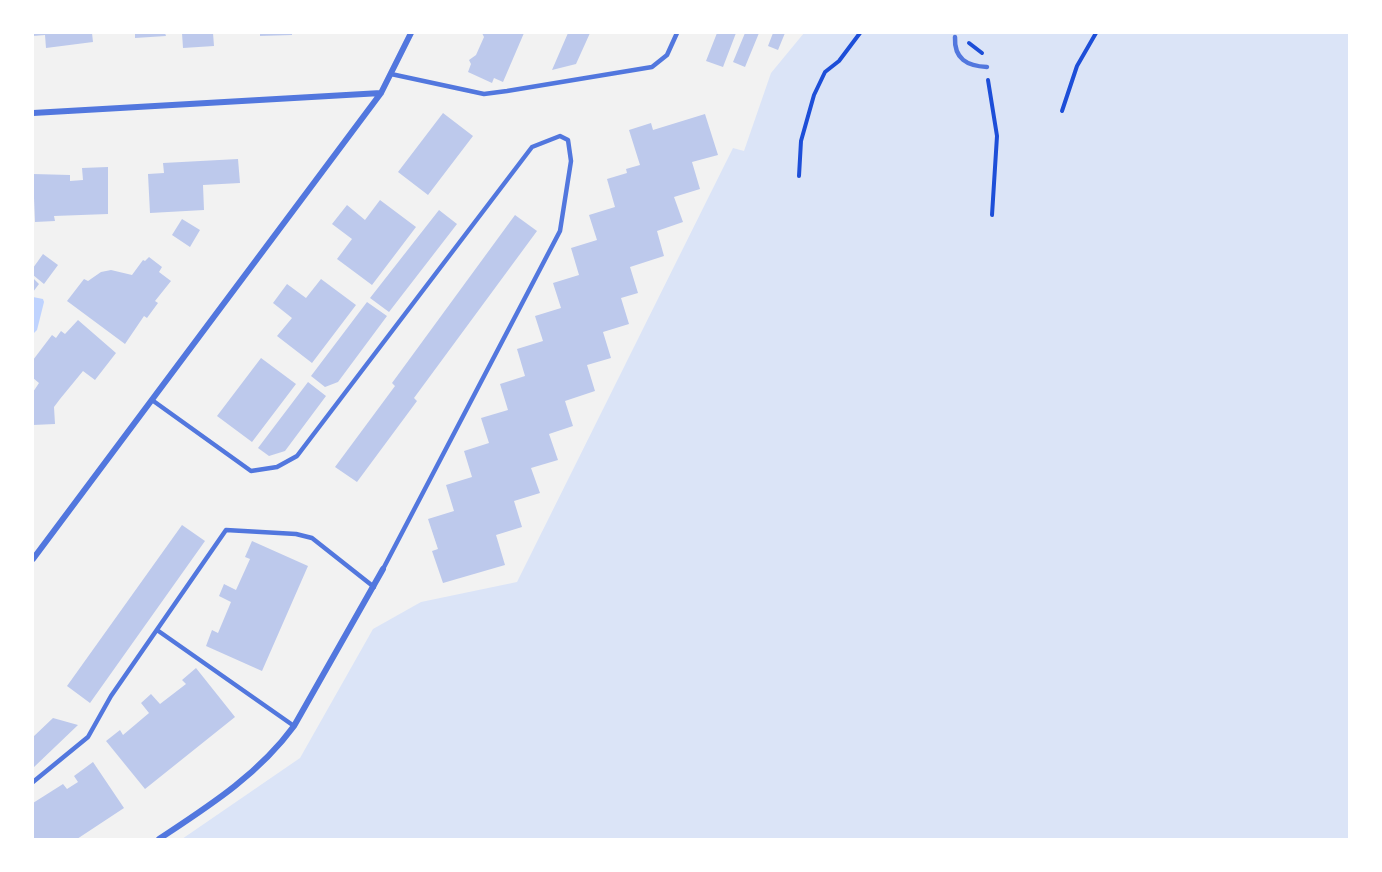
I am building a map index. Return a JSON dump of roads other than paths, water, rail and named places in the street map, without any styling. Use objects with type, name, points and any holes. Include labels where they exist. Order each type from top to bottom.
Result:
[{"type":"street","points":[[33,559],[381,93],[411,33]]},
{"type":"street","points":[[33,113],[381,93]]},
{"type":"street","points":[[159,839],[227,794],[280,746],[294,726],[383,570]]},
{"type":"lane","points":[[391,74],[484,94],[507,91],[652,67],[666,56],[677,33]]},
{"type":"lane","points":[[955,37],[956,53],[960,59],[971,66],[987,68]]},
{"type":"lane","points":[[152,400],[251,471],[277,467],[297,456],[532,147],[560,136],[568,140],[571,161],[560,231],[383,570]]},
{"type":"lane","points":[[33,782],[88,737],[111,696],[226,530],[297,534],[312,538],[374,587]]},
{"type":"lane","points":[[158,630],[294,726]]},
{"type":"water","points":[[33,297],[43,299],[44,302],[37,330],[34,333]]}]
